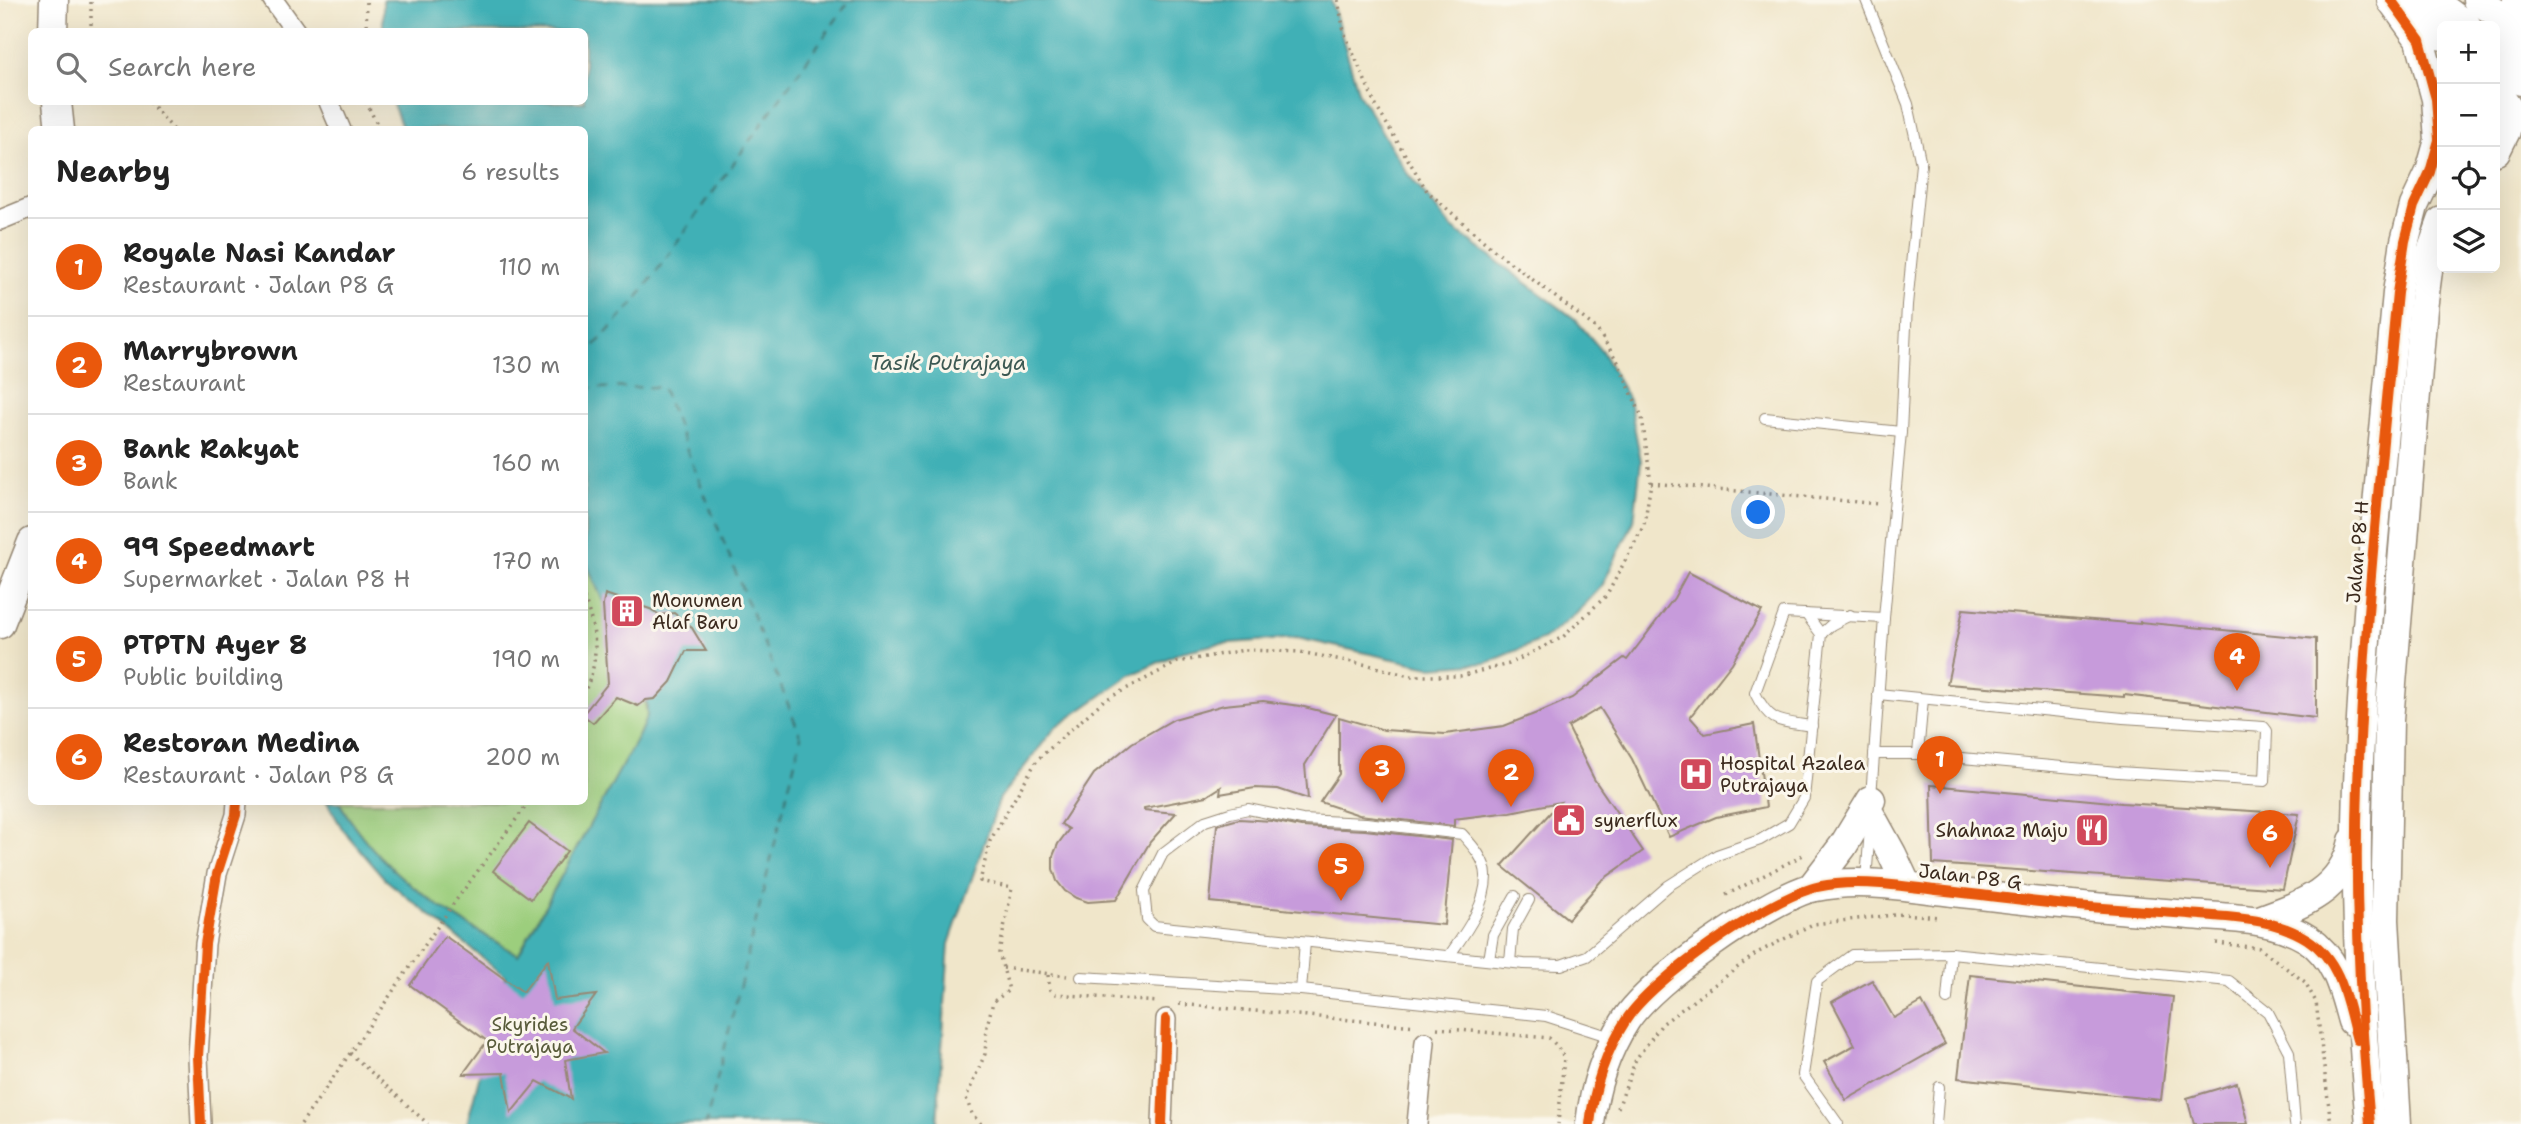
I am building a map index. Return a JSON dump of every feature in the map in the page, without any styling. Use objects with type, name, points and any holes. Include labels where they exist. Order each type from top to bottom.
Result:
[{"type":"main road","points":[[2392,0],[2440,15]]},
{"type":"main road","points":[[2500,68],[2521,79]]},
{"type":"street","points":[[54,0],[54,28]]},
{"type":"street","points":[[273,0],[293,28]]},
{"type":"street","name":"Jalan P8 H","points":[[2392,0],[2420,40],[2437,106]]},
{"type":"street","points":[[2477,0],[2521,29]]},
{"type":"street","points":[[2500,44],[2521,55]]},
{"type":"street","points":[[2500,96],[2508,108],[2506,131],[2500,142]]},
{"type":"street","points":[[57,105],[60,126]]},
{"type":"street","points":[[330,105],[339,126]]},
{"type":"street","points":[[2500,149],[2521,138]]},
{"type":"street","name":"Jalan P8 H","points":[[2370,1124],[2358,913],[2358,816],[2366,656],[2397,293],[2414,206],[2430,172],[2437,147]]},
{"type":"street","points":[[0,220],[28,208]]},
{"type":"street","points":[[2397,1124],[2385,920],[2389,720],[2424,309],[2430,255],[2437,235]]},
{"type":"street","points":[[0,623],[8,585],[28,549]]},
{"type":"street","points":[[201,1124],[198,1057],[205,944],[217,874],[237,805]]},
{"type":"street","points":[[1811,888],[1871,808],[1907,886]]},
{"type":"street","name":"Jalan P8 G","points":[[2259,920],[2325,891],[2339,876],[2351,852],[2358,816]]},
{"type":"street","name":"Jalan P8 G","points":[[1590,1124],[1592,1102],[1615,1038],[1628,1017],[1650,992],[1742,923],[1811,888],[1839,884],[1907,886],[2076,906],[2259,920],[2307,939],[2330,958],[2341,982],[2366,1077]]},
{"type":"street","points":[[1162,1124],[1168,1008]]},
{"type":"street","points":[[1417,1124],[1425,1042]]},
{"type":"street","points":[[2393,1072],[2414,1124]]},
{"type":"lane","points":[[1865,884],[1869,859],[1884,618],[1901,432],[1907,304],[1920,164],[1909,104],[1866,0]]},
{"type":"lane","points":[[1765,418],[1901,432]]},
{"type":"lane","points":[[1812,726],[1777,720],[1763,710],[1755,693],[1784,613],[1884,618]]},
{"type":"lane","points":[[1806,614],[1821,634]]},
{"type":"lane","points":[[1449,956],[1480,905],[1487,875],[1478,852],[1462,834],[1366,823],[1302,820],[1248,809],[1205,821],[1163,853],[1144,891],[1147,919],[1154,926],[1305,942],[1510,962],[1561,965],[1587,956],[1668,886],[1717,855],[1760,840],[1789,824],[1804,798],[1821,634],[1850,615]]},
{"type":"lane","points":[[1874,754],[1918,754],[2132,773],[2265,781],[2267,732],[2264,727],[2123,718],[1878,694]]},
{"type":"lane","points":[[1918,754],[1923,699]]},
{"type":"lane","points":[[1489,960],[1493,935],[1515,896]]},
{"type":"lane","points":[[1510,962],[1513,929],[1529,900]]},
{"type":"lane","points":[[1301,990],[1305,942]]},
{"type":"lane","points":[[1947,999],[1951,953]]},
{"type":"lane","points":[[1838,1124],[1803,1075],[1817,981],[1852,955],[1951,953],[2229,981],[2268,1012],[2288,1052],[2295,1124]]},
{"type":"lane","points":[[1081,977],[1301,990],[1546,1016],[1615,1038]]},
{"type":"lane","points":[[1937,1124],[1940,1087]]},
{"type":"path","points":[[91,0],[91,28]]},
{"type":"path","points":[[366,28],[367,0]]},
{"type":"path","points":[[981,1124],[972,1114],[966,1098],[985,1054],[987,1026],[993,1002],[1009,989],[999,953],[1012,888],[980,881],[990,841],[1037,760],[1103,701],[1178,662],[1244,650],[1300,652],[1409,676],[1460,676],[1509,664],[1563,637],[1607,595],[1644,524],[1651,484],[1642,417],[1618,362],[1595,328],[1495,251],[1427,191],[1377,108],[1344,32],[1338,0]]},
{"type":"path","points":[[152,105],[170,126]]},
{"type":"path","points":[[368,105],[378,126]]},
{"type":"path","points":[[1651,484],[1895,505]]},
{"type":"path","points":[[588,609],[597,647],[588,682]]},
{"type":"path","points":[[301,1124],[454,904],[527,805]]},
{"type":"path","points":[[1726,895],[1810,849]]},
{"type":"path","points":[[1618,1111],[1636,1059],[1662,1024],[1757,953],[1813,924],[1903,914],[1944,917]]},
{"type":"path","points":[[2205,942],[2259,948],[2305,982],[2316,1002],[2332,1124]]},
{"type":"path","points":[[1003,968],[1081,977]]},
{"type":"path","points":[[1048,975],[1050,990],[1056,994],[1168,1008],[1549,1038],[1558,1046],[1564,1057],[1558,1124]]},
{"type":"path","points":[[351,1053],[428,1124]]},
{"type":"green space","points":[[588,567],[643,691],[647,716],[518,955],[441,908],[395,872],[356,828],[341,805],[588,805]]},
{"type":"water","name":"Tasik Putrajaya","points":[[383,0],[1331,0],[1359,94],[1407,173],[1452,228],[1575,319],[1602,351],[1629,400],[1641,461],[1634,521],[1602,586],[1576,614],[1544,639],[1487,663],[1430,667],[1297,638],[1217,644],[1181,652],[1131,675],[1055,728],[1000,798],[949,944],[937,1124],[467,1124],[505,976],[385,879],[343,830],[329,805],[341,805],[356,828],[395,872],[441,908],[518,955],[639,735],[647,716],[647,703],[588,567],[588,126],[402,126],[393,105],[588,105],[588,28],[383,28]]},
{"type":"building","points":[[1688,572],[1762,611],[1732,663],[1690,717],[1705,734],[1754,724],[1766,807],[1716,817],[1669,837],[1632,759],[1600,708],[1568,727],[1594,779],[1643,851],[1601,881],[1568,919],[1502,866],[1560,802],[1454,819],[1454,826],[1359,815],[1320,802],[1339,774],[1339,717],[1384,730],[1445,734],[1504,726],[1542,711],[1572,698],[1624,658],[1627,660],[1674,598]]},
{"type":"building","points":[[605,594],[660,615],[674,613],[692,628],[706,651],[686,651],[671,682],[655,699],[646,700],[638,706],[616,697],[593,723],[588,719],[588,708],[608,683],[603,605]]},
{"type":"building","points":[[1963,609],[2316,639],[2316,718],[2124,695],[1947,684]]},
{"type":"building","points":[[1263,701],[1336,715],[1305,765],[1308,799],[1278,789],[1255,788],[1220,794],[1221,787],[1207,796],[1144,808],[1176,813],[1150,842],[1116,900],[1088,902],[1065,891],[1057,881],[1053,856],[1069,829],[1061,824],[1094,774],[1132,743],[1174,719],[1224,705]]},
{"type":"building","points":[[1931,785],[2122,803],[2299,814],[2283,889],[1933,864]]},
{"type":"building","points":[[1239,819],[1452,840],[1444,925],[1210,902],[1217,825]]},
{"type":"building","points":[[529,823],[567,851],[531,899],[493,871]]},
{"type":"building","points":[[445,936],[523,992],[548,960],[555,1000],[596,995],[572,1028],[604,1053],[565,1060],[571,1099],[537,1081],[511,1113],[504,1073],[463,1074],[487,1041],[410,985]]},
{"type":"building","points":[[1970,975],[2173,997],[2161,1100],[1958,1078]]},
{"type":"building","points":[[1872,980],[1894,1018],[1922,1002],[1945,1044],[1846,1100],[1824,1062],[1855,1045],[1832,1002]]},
{"type":"building","points":[[2237,1083],[2248,1124],[2194,1124],[2187,1098]]},
{"type":"ferry route","points":[[588,353],[634,303],[850,0]]},
{"type":"ferry route","points":[[588,388],[662,387],[801,737],[706,1124]]},
{"type":"cycle path","points":[[2370,1124],[2357,912],[2358,785],[2365,661],[2397,293],[2405,241],[2414,206],[2430,172],[2439,140],[2436,99],[2420,40],[2391,0]]},
{"type":"cycle path","points":[[201,1124],[198,1057],[205,944],[217,874],[237,805]]},
{"type":"cycle path","points":[[1590,1124],[1598,1083],[1619,1032],[1640,1003],[1659,984],[1710,944],[1765,910],[1813,888],[1836,884],[1898,886],[2070,905],[2235,918],[2279,926],[2307,939],[2328,959],[2341,984],[2357,1040]]},
{"type":"cycle path","points":[[1162,1124],[1166,1019]]},
{"type":"place","name":"Monumen Alaf Baru","points":[[627,611]]},
{"type":"place","name":"99 Speedmart","points":[[2237,691]]},
{"type":"place","name":"Hospital Azalea Putrajaya","points":[[1696,774]]},
{"type":"place","name":"Royale Nasi Kandar","points":[[1940,794]]},
{"type":"place","name":"Bank Rakyat","points":[[1382,803]]},
{"type":"place","name":"Marrybrown","points":[[1511,807]]},
{"type":"place","name":"synerflux","points":[[1569,820]]},
{"type":"place","name":"Shahnaz Maju","points":[[2092,830]]},
{"type":"place","name":"Restoran Medina","points":[[2270,868]]},
{"type":"place","name":"PTPTN Ayer 8","points":[[1341,901]]},
{"type":"park label","name":"Skyrides Putrajaya","points":[[530,1035]]}]
